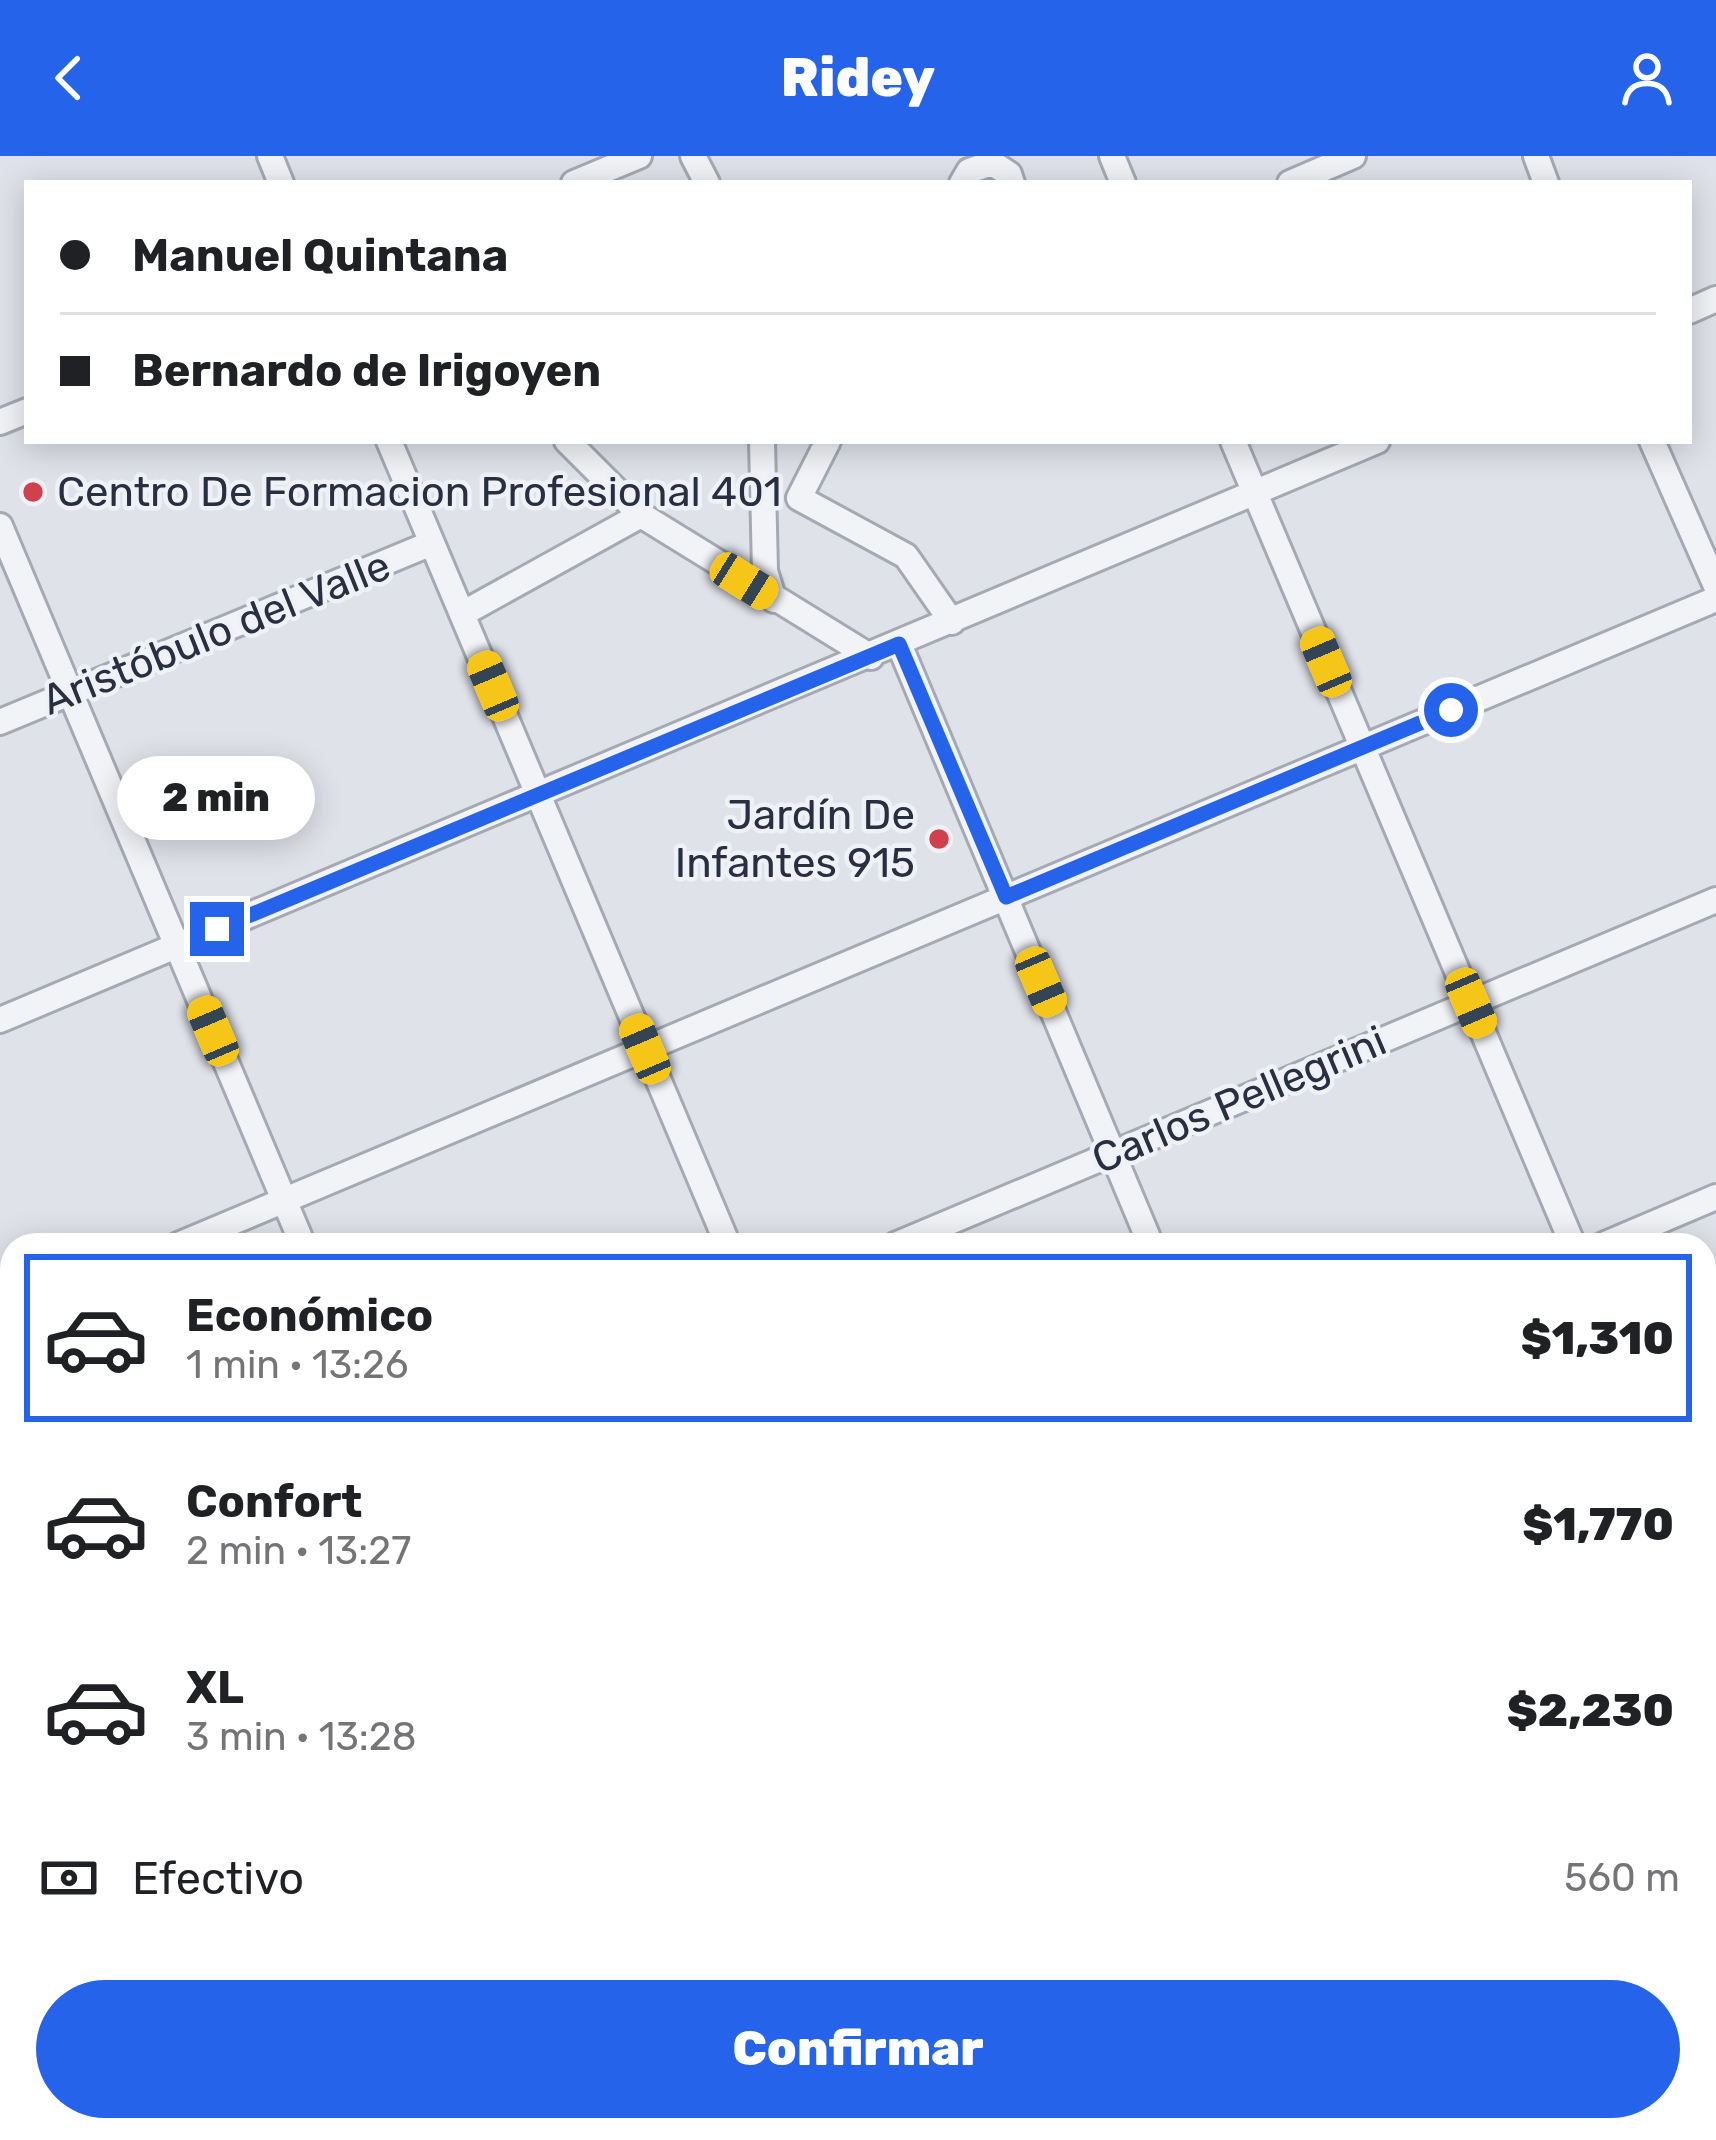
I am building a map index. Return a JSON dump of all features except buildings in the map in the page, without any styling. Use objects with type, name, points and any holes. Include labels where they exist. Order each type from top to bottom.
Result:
[{"type":"street","points":[[581,180],[639,156]]},
{"type":"street","points":[[1297,180],[1353,156]]},
{"type":"street","points":[[964,180],[969,171],[992,163],[1010,174],[1011,180]]},
{"type":"street","points":[[390,444],[723,1233]]},
{"type":"street","points":[[571,444],[640,515],[871,656]]},
{"type":"street","points":[[762,444],[765,571],[774,600]]},
{"type":"street","points":[[826,444],[799,498],[906,556],[952,622]]},
{"type":"street","points":[[1234,444],[1568,1233]]},
{"type":"street","points":[[0,1020],[1370,444]]},
{"type":"street","points":[[1653,444],[1716,586]]},
{"type":"street","points":[[462,614],[640,515]]},
{"type":"street","points":[[0,526],[298,1233]]},
{"type":"street","name":"Aristóbulo del Valle","points":[[0,722],[433,543]]},
{"type":"street","points":[[207,1233],[1716,599]]},
{"type":"street","points":[[899,644],[1146,1233]]},
{"type":"street","name":"Carlos Pellegrini","points":[[923,1233],[1716,900]]},
{"type":"street","points":[[1631,1233],[1716,1197]]},
{"type":"place","name":"Centro De Formacion Profesional 401","points":[[33,492]]},
{"type":"place","name":"Jardín De Infantes 915","points":[[939,839]]},
{"type":"route","points":[[217,929],[899,644],[1006,897],[1451,710]]}]
